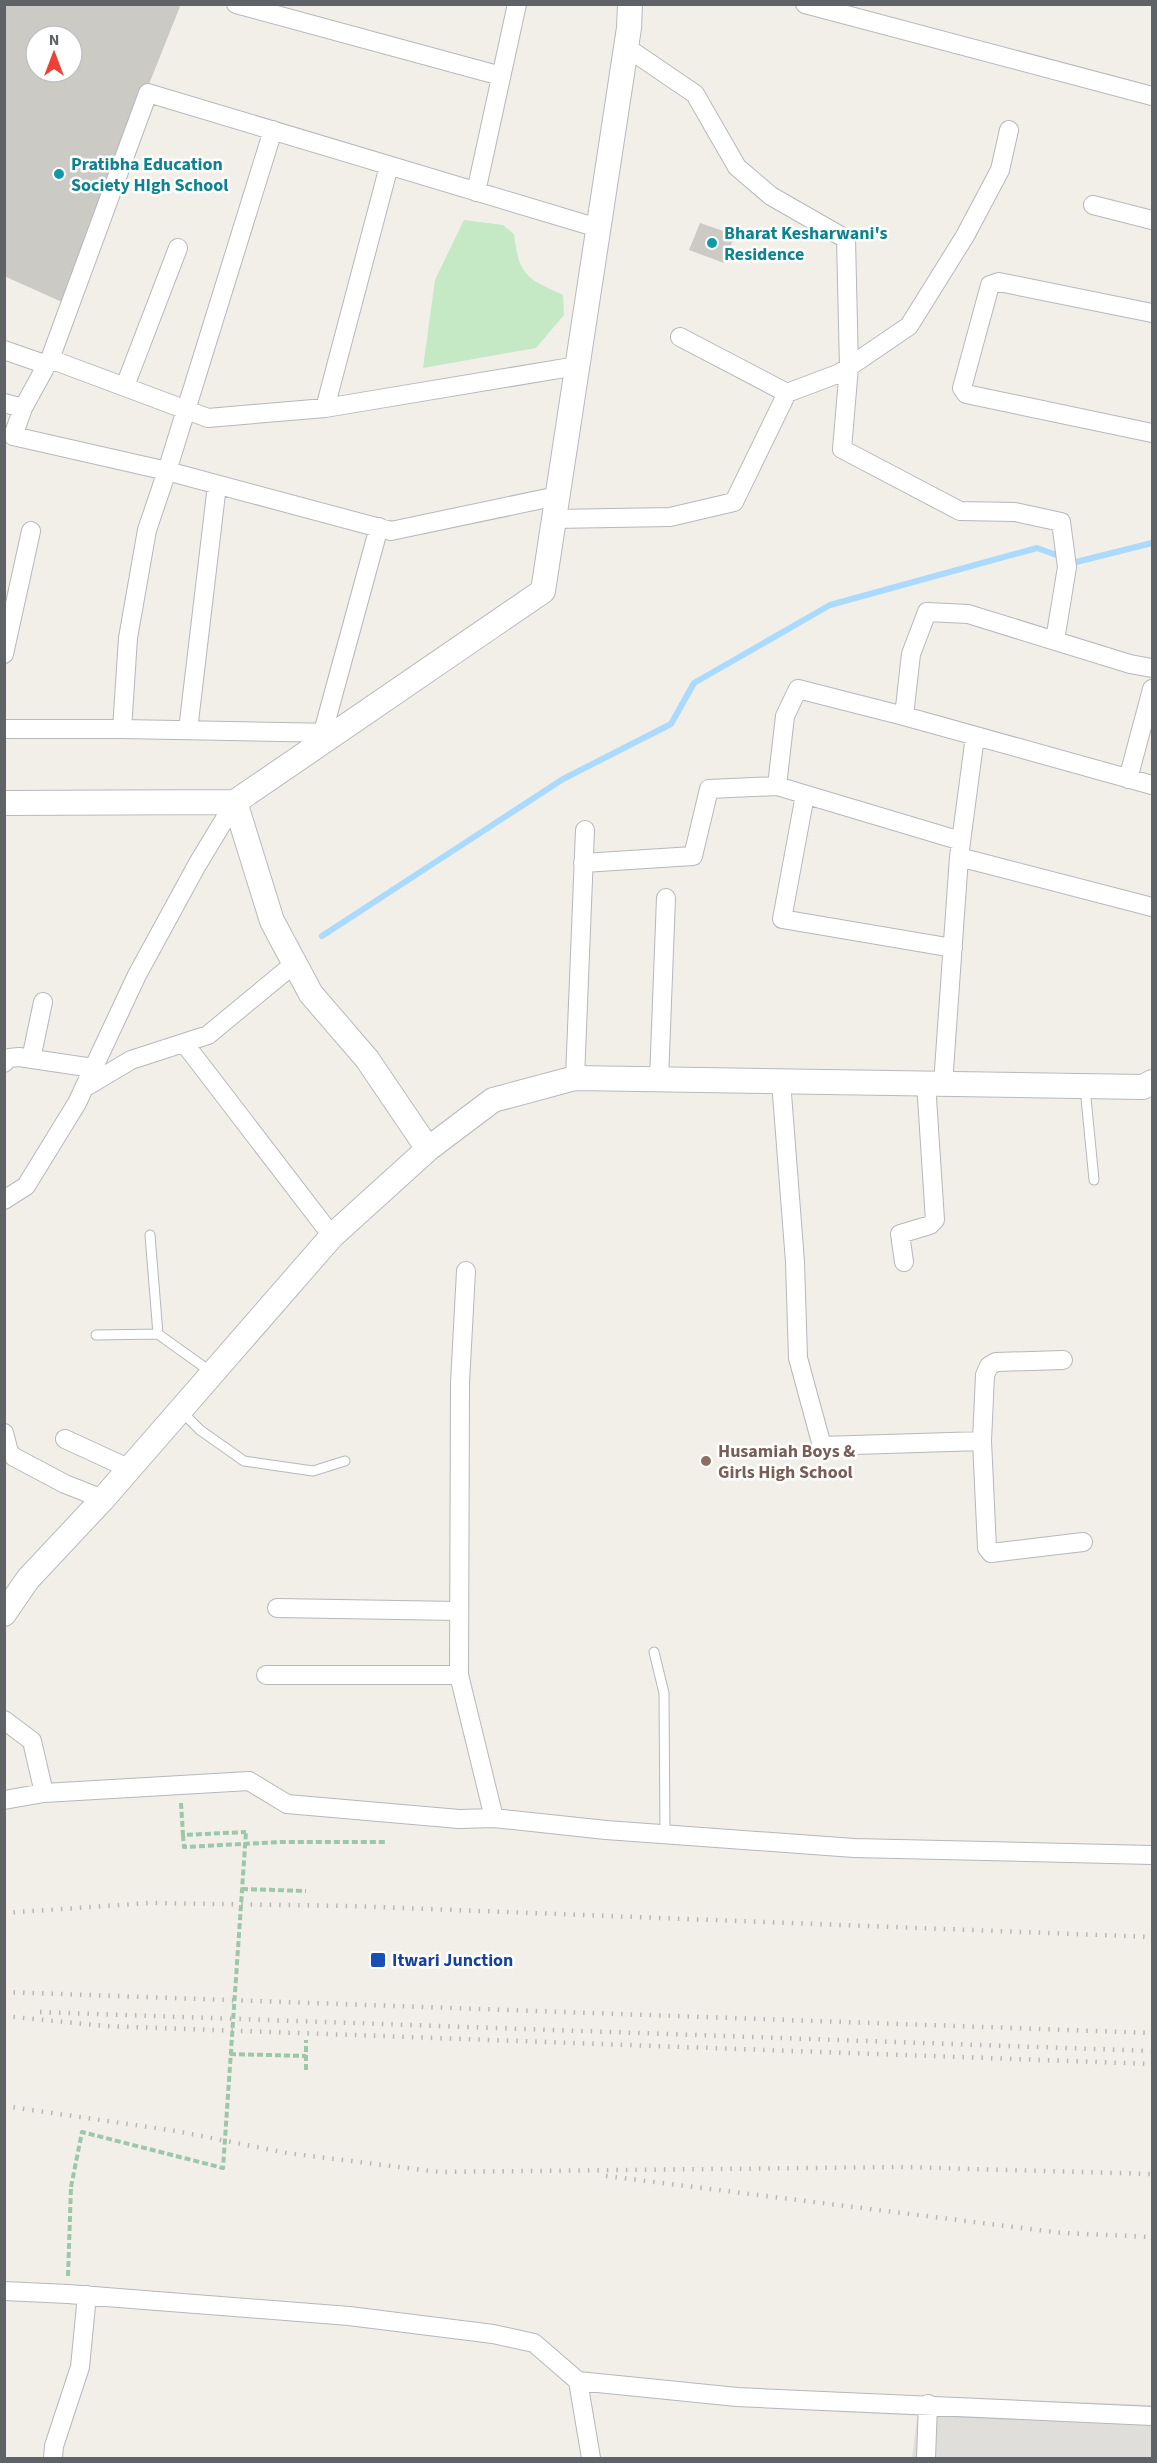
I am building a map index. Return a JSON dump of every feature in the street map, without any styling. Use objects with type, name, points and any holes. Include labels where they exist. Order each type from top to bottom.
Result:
[{"type":"street","points":[[236,4],[501,76]]},
{"type":"street","points":[[476,192],[517,4]]},
{"type":"street","points":[[4,1200],[26,1186],[84,1088],[137,975],[197,865],[235,802],[330,733],[543,591],[626,47],[630,4]]},
{"type":"street","points":[[805,4],[857,12],[1152,96]]},
{"type":"street","points":[[626,47],[695,94],[737,167],[771,196],[846,239],[849,367],[843,449],[960,511],[1015,512],[1061,522],[1067,567],[1054,640]]},
{"type":"street","points":[[598,228],[148,93],[48,362],[9,435],[167,471],[391,531],[556,507],[670,517],[734,502],[787,393],[840,373],[909,326],[965,236],[1000,170],[1009,130]]},
{"type":"street","points":[[122,729],[128,638],[146,541],[273,130]]},
{"type":"street","points":[[325,408],[389,165]]},
{"type":"street","points":[[1093,205],[1152,220]]},
{"type":"street","points":[[124,386],[178,248]]},
{"type":"street","points":[[1152,313],[999,282],[990,285],[962,388],[966,394],[1152,433]]},
{"type":"street","points":[[680,337],[787,393]]},
{"type":"street","points":[[4,350],[124,386],[207,418],[325,408],[577,366]]},
{"type":"street","points":[[4,403],[23,408]]},
{"type":"street","points":[[188,730],[217,484]]},
{"type":"street","points":[[330,733],[379,527]]},
{"type":"street","points":[[4,654],[31,531]]},
{"type":"street","points":[[904,716],[911,654],[927,612],[968,614],[1152,668]]},
{"type":"street","points":[[777,786],[785,716],[798,689],[1152,785]]},
{"type":"street","points":[[1128,779],[1152,689]]},
{"type":"street","points":[[4,729],[330,733]]},
{"type":"street","points":[[904,1262],[900,1234],[930,1225],[935,1220],[935,1083],[953,948],[960,849],[975,736]]},
{"type":"street","points":[[583,863],[693,856],[710,789],[777,786],[960,849],[1152,907]]},
{"type":"street","points":[[805,795],[782,919],[953,948]]},
{"type":"street","points":[[4,803],[235,802]]},
{"type":"street","points":[[235,802],[272,921],[294,964],[311,994],[367,1059],[428,1149]]},
{"type":"street","points":[[575,1078],[585,830]]},
{"type":"street","points":[[659,1080],[666,898]]},
{"type":"street","points":[[84,1088],[132,1059],[208,1035],[294,964]]},
{"type":"street","points":[[31,1059],[43,1002]]},
{"type":"street","points":[[184,1043],[332,1236]]},
{"type":"street","points":[[4,1064],[9,1058],[93,1068]]},
{"type":"street","points":[[4,1614],[28,1579],[104,1499],[332,1236],[428,1149],[494,1100],[575,1078],[1085,1086],[1143,1086],[1152,1082]]},
{"type":"street","points":[[781,1081],[795,1262],[798,1358],[822,1446],[982,1441]]},
{"type":"street","points":[[466,1271],[460,1383],[459,1675],[494,1818]]},
{"type":"street","points":[[1063,1360],[996,1362],[989,1366],[985,1375],[982,1441],[987,1548],[991,1552],[1083,1542]]},
{"type":"street","points":[[4,1433],[9,1452],[14,1457],[65,1484],[104,1499]]},
{"type":"street","points":[[65,1439],[130,1468]]},
{"type":"street","points":[[277,1608],[458,1611]]},
{"type":"street","points":[[266,1675],[459,1675]]},
{"type":"street","points":[[4,1720],[32,1741],[44,1793]]},
{"type":"street","points":[[4,1800],[44,1793],[249,1780],[287,1804],[459,1819],[494,1818],[854,1848],[1152,1855]]},
{"type":"street","points":[[4,2291],[87,2295],[349,2316],[494,2334],[534,2343],[578,2381],[737,2397],[1152,2416]]},
{"type":"street","points":[[53,2458],[54,2446],[80,2367],[87,2295]]},
{"type":"street","points":[[578,2381],[591,2458]]},
{"type":"street","points":[[926,2458],[928,2404]]},
{"type":"lane","points":[[1085,1086],[1094,1180]]},
{"type":"lane","points":[[150,1235],[158,1334]]},
{"type":"lane","points":[[96,1335],[158,1334],[213,1374]]},
{"type":"lane","points":[[181,1411],[200,1430],[244,1461],[313,1471],[345,1461]]},
{"type":"lane","points":[[654,1652],[664,1693],[665,1834]]},
{"type":"path","points":[[179,1785],[184,1847],[281,1842],[387,1842]]},
{"type":"path","points":[[68,2294],[71,2187],[82,2132],[223,2168],[246,1832],[183,1835]]},
{"type":"path","points":[[242,1889],[306,1892]]},
{"type":"path","points":[[306,2040],[306,2070]]},
{"type":"path","points":[[230,2054],[306,2056]]},
{"type":"shaded area","points":[[920,2396],[1152,2405],[1152,2458],[912,2458]]},
{"type":"green space","points":[[464,220],[503,225],[514,234],[522,267],[540,284],[563,295],[564,315],[536,348],[423,368],[435,280]]},
{"type":"building","name":"Pratibha Education Society HIgh School","points":[[4,4],[181,4],[62,302],[4,276]]},
{"type":"building","name":"Bharat Kesharwani's Residence","points":[[700,223],[735,235],[724,263],[689,250]]},
{"type":"waterway","points":[[322,936],[563,779],[671,724],[694,683],[830,605],[1037,548],[1076,562],[1152,543]]},
{"type":"railway","points":[[4,1913],[149,1903],[351,1906],[1152,1937]]},
{"type":"railway","points":[[4,1992],[1152,2033]]},
{"type":"railway","points":[[40,2012],[1152,2051]]},
{"type":"railway","points":[[4,2016],[105,2026],[1152,2064]]},
{"type":"railway","points":[[4,2106],[176,2131],[287,2153],[439,2172],[901,2167],[1152,2174]]},
{"type":"railway","points":[[606,2176],[1062,2233],[1152,2237]]},
{"type":"place","name":"Pratibha Education Society HIgh School","points":[[59,174]]},
{"type":"place","name":"Bharat Kesharwani's Residence","points":[[712,243]]},
{"type":"place","name":"Husamiah Boys & Girls High School","points":[[706,1461]]},
{"type":"place","name":"Itwari Junction","points":[[378,1960]]}]
